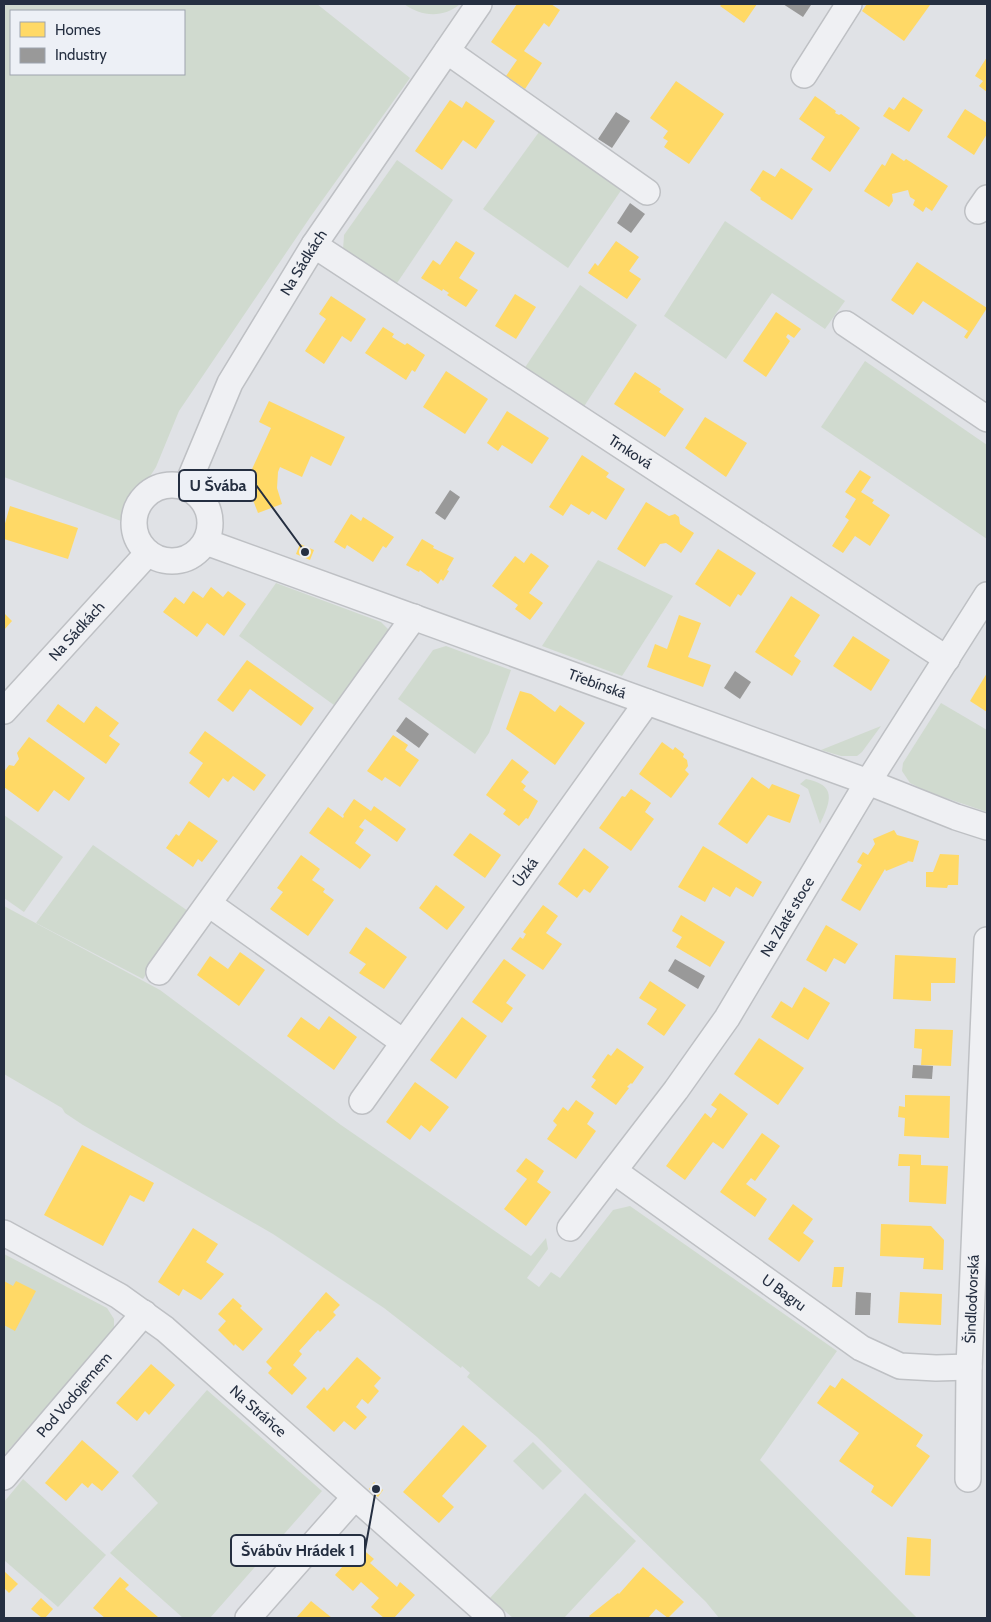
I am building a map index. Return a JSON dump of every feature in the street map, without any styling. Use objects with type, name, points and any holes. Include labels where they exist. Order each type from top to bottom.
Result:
[{"type":"street","name":"Na Sádkách","points":[[186,488],[230,383],[314,245],[479,4]]},
{"type":"street","points":[[804,75],[849,4]]},
{"type":"street","points":[[447,51],[647,192]]},
{"type":"street","name":"Trnková","points":[[314,245],[947,659]]},
{"type":"street","points":[[846,324],[987,419]]},
{"type":"street","points":[[174,485],[186,488],[197,494],[205,504],[210,516],[210,529],[206,542],[199,551],[179,561],[163,560],[148,553],[140,544],[135,533],[134,521],[136,510],[142,499],[151,491],[162,486],[174,485]]},
{"type":"street","name":"Třebínská","points":[[206,542],[868,782],[979,825]]},
{"type":"street","name":"Na Sádkách","points":[[4,711],[148,553]]},
{"type":"street","name":"Na Zlaté stoce","points":[[570,1228],[676,1090],[727,1018],[868,782],[987,595]]},
{"type":"street","points":[[159,972],[414,617]]},
{"type":"street","name":"Úzká","points":[[362,1101],[647,702]]},
{"type":"street","points":[[979,825],[987,847]]},
{"type":"street","points":[[209,904],[403,1042]]},
{"type":"street","name":"Šindlodvorská","points":[[968,1479],[969,1366],[987,940]]},
{"type":"street","name":"U Bagru","points":[[614,1171],[861,1348],[900,1366],[936,1368],[969,1366]]},
{"type":"street","name":"Na Stráňce","points":[[4,1233],[120,1296],[165,1329],[492,1618]]},
{"type":"street","name":"Pod Vodojemem","points":[[4,1477],[144,1314]]},
{"type":"street","points":[[248,1618],[354,1498]]},
{"type":"shaded area","points":[[4,4],[317,4],[410,78],[311,216],[179,411],[156,467],[149,478],[139,484],[129,495],[123,507],[121,521],[4,477]]},
{"type":"shaded area","points":[[404,4],[460,4],[447,12],[432,14],[418,11]]},
{"type":"shaded area","points":[[539,132],[622,189],[568,268],[483,209]]},
{"type":"shaded area","points":[[397,160],[453,200],[395,286],[343,250],[344,235]]},
{"type":"shaded area","points":[[725,221],[845,301],[825,329],[772,293],[726,359],[664,316]]},
{"type":"shaded area","points":[[580,285],[637,325],[583,408],[524,369]]},
{"type":"shaded area","points":[[865,361],[987,445],[987,539],[821,427]]},
{"type":"shaded area","points":[[598,560],[673,596],[622,676],[542,646]]},
{"type":"shaded area","points":[[276,583],[381,622],[389,630],[386,642],[338,708],[239,636]]},
{"type":"shaded area","points":[[446,646],[511,670],[489,733],[475,754],[398,699],[433,650]]},
{"type":"shaded area","points":[[941,703],[987,730],[987,812],[928,792],[910,783],[902,771],[903,763]]},
{"type":"shaded area","points":[[881,726],[857,756],[841,756],[821,750]]},
{"type":"shaded area","points":[[806,779],[823,785],[829,795],[827,808],[820,824],[808,789],[800,784]]},
{"type":"shaded area","points":[[4,815],[63,857],[24,912],[4,898]]},
{"type":"shaded area","points":[[93,845],[188,911],[143,979],[36,923]]},
{"type":"shaded area","points":[[4,906],[160,990],[341,1125],[531,1256],[546,1238],[548,1249],[527,1278],[539,1287],[551,1272],[560,1278],[613,1210],[630,1206],[837,1351],[760,1460],[917,1618],[719,1618],[706,1602],[537,1437],[467,1377],[470,1373],[462,1366],[461,1368],[384,1308],[273,1234],[83,1125],[65,1113],[62,1108],[4,1074]]},
{"type":"shaded area","points":[[4,1254],[107,1308],[114,1319],[114,1329],[4,1455]]},
{"type":"shaded area","points":[[207,1390],[322,1491],[210,1618],[183,1618],[110,1553],[158,1503],[132,1476]]},
{"type":"shaded area","points":[[533,1442],[562,1471],[543,1490],[513,1461]]},
{"type":"shaded area","points":[[23,1479],[106,1555],[58,1607],[4,1560],[4,1502]]},
{"type":"shaded area","points":[[585,1493],[636,1541],[564,1618],[513,1618],[490,1598]]},
{"type":"building: Homes","points":[[517,4],[551,4],[560,10],[549,27],[544,23],[524,51],[542,63],[525,89],[506,76],[517,60],[491,42]]},
{"type":"building: Homes","points":[[722,4],[757,4],[744,23],[720,6]]},
{"type":"building: Homes","points":[[867,4],[930,5],[904,41],[862,11]]},
{"type":"building: Homes","points":[[987,57],[987,92],[979,86],[983,81],[975,76]]},
{"type":"building: Homes","points":[[676,81],[724,114],[689,164],[664,147],[668,141],[663,138],[668,131],[650,118]]},
{"type":"building: Homes","points":[[815,96],[836,111],[835,113],[841,114],[860,128],[830,172],[811,159],[825,137],[799,119]]},
{"type":"building: Homes","points":[[903,97],[923,110],[909,132],[883,116],[889,107],[894,110]]},
{"type":"building: Homes","points":[[450,100],[462,108],[466,101],[495,121],[476,149],[463,140],[442,170],[415,151]]},
{"type":"building: Homes","points":[[965,109],[987,123],[987,134],[974,155],[947,137]]},
{"type":"building: Homes","points":[[892,153],[904,161],[906,159],[948,186],[932,211],[926,207],[923,212],[913,205],[915,200],[910,197],[908,190],[892,194],[893,201],[889,207],[864,191],[882,164],[885,166]]},
{"type":"building: Homes","points":[[781,168],[813,189],[792,220],[760,199],[750,190],[763,170],[775,177]]},
{"type":"building: Homes","points":[[456,241],[475,253],[459,278],[478,290],[466,307],[447,295],[449,293],[443,289],[442,291],[421,278],[433,260],[440,265]]},
{"type":"building: Homes","points":[[616,241],[639,257],[629,271],[641,279],[627,299],[588,273],[595,263],[598,266]]},
{"type":"building: Homes","points":[[917,262],[987,308],[967,339],[964,337],[968,331],[923,301],[913,315],[891,300]]},
{"type":"building: Homes","points":[[515,294],[536,307],[516,339],[495,326]]},
{"type":"building: Homes","points":[[331,296],[366,319],[351,342],[342,336],[324,364],[305,351],[326,319],[319,314]]},
{"type":"building: Homes","points":[[776,312],[801,329],[794,338],[788,334],[786,337],[790,341],[766,377],[743,361]]},
{"type":"building: Homes","points":[[383,327],[394,334],[392,337],[405,345],[407,343],[425,355],[415,372],[412,370],[406,380],[365,353]]},
{"type":"building: Homes","points":[[446,371],[488,399],[465,434],[423,407]]},
{"type":"building: Homes","points":[[635,372],[661,389],[659,392],[684,409],[665,437],[614,404]]},
{"type":"building: Homes","points":[[269,401],[345,437],[331,466],[311,456],[302,477],[280,467],[277,488],[282,504],[258,513],[246,482],[271,428],[259,422]]},
{"type":"building: Homes","points":[[507,411],[549,438],[532,464],[502,445],[498,451],[487,443]]},
{"type":"building: Homes","points":[[705,417],[747,443],[726,477],[685,448]]},
{"type":"building: Homes","points":[[582,455],[609,473],[606,477],[625,489],[606,520],[592,511],[589,515],[571,504],[563,516],[549,507]]},
{"type":"building: Homes","points":[[860,470],[871,477],[861,492],[874,500],[872,503],[890,515],[870,546],[855,536],[843,553],[832,546],[849,520],[845,517],[856,499],[845,492]]},
{"type":"building: Homes","points":[[646,502],[669,516],[675,514],[679,517],[680,524],[694,533],[681,553],[666,543],[660,544],[645,567],[617,549]]},
{"type":"building: Homes","points":[[10,506],[78,528],[68,559],[4,539],[4,527]]},
{"type":"building: Homes","points":[[351,514],[361,521],[363,517],[394,537],[386,548],[383,546],[373,562],[347,545],[345,549],[334,542]]},
{"type":"building: Homes","points":[[422,539],[434,546],[433,548],[454,558],[443,581],[441,579],[438,584],[420,570],[419,572],[406,565]]},
{"type":"building: Homes","points":[[300,544],[314,550],[310,560],[296,554]]},
{"type":"building: Homes","points":[[718,549],[756,573],[741,596],[738,594],[730,607],[695,584]]},
{"type":"building: Homes","points":[[531,553],[549,566],[529,593],[543,603],[530,620],[515,609],[518,605],[492,586],[515,556],[524,563]]},
{"type":"building: Homes","points":[[211,587],[223,597],[228,591],[246,604],[224,636],[207,623],[197,637],[163,612],[175,597],[184,604],[193,591],[203,598]]},
{"type":"building: Homes","points":[[791,596],[820,615],[794,656],[801,661],[792,676],[755,652]]},
{"type":"building: Homes","points":[[4,613],[12,621],[4,630]]},
{"type":"building: Homes","points":[[679,615],[701,623],[688,657],[711,665],[703,687],[647,667],[655,644],[667,649]]},
{"type":"building: Homes","points":[[853,636],[890,660],[871,691],[833,666]]},
{"type":"building: Homes","points":[[247,660],[314,708],[301,726],[250,689],[233,712],[217,700]]},
{"type":"building: Homes","points":[[987,673],[987,712],[970,701]]},
{"type":"building: Homes","points":[[520,691],[531,694],[555,712],[560,705],[585,723],[555,765],[506,729]]},
{"type":"building: Homes","points":[[58,704],[84,723],[96,706],[119,723],[109,736],[120,744],[106,764],[46,721]]},
{"type":"building: Homes","points":[[205,731],[266,775],[254,791],[233,776],[228,782],[223,778],[209,798],[189,783],[203,763],[189,753]]},
{"type":"building: Homes","points":[[393,735],[408,745],[405,750],[419,760],[400,787],[385,777],[382,781],[367,771]]},
{"type":"building: Homes","points":[[29,737],[85,778],[69,801],[54,790],[38,812],[4,787],[4,772],[9,765],[14,766],[19,759],[17,753]]},
{"type":"building: Homes","points":[[662,742],[673,750],[675,747],[684,754],[683,757],[687,760],[688,766],[685,770],[689,774],[671,798],[639,774]]},
{"type":"building: Homes","points":[[512,759],[529,772],[521,782],[526,786],[523,790],[538,801],[528,819],[526,818],[519,826],[503,814],[506,810],[486,795]]},
{"type":"building: Homes","points":[[752,777],[769,789],[772,784],[800,795],[790,823],[768,815],[747,844],[718,824]]},
{"type":"building: Homes","points":[[631,789],[651,803],[645,812],[654,819],[631,851],[599,828],[622,796],[625,797]]},
{"type":"building: Homes","points":[[354,799],[371,811],[374,806],[406,829],[397,842],[365,819],[359,827],[364,830],[355,843],[371,855],[360,869],[309,833],[328,807],[343,818],[343,815]]},
{"type":"building: Homes","points":[[189,821],[218,841],[202,862],[198,859],[193,867],[166,848],[176,834],[179,836]]},
{"type":"building: Homes","points":[[894,830],[897,835],[919,841],[913,862],[907,861],[886,871],[885,869],[860,911],[841,900],[862,865],[857,862],[863,852],[868,855],[875,844],[873,839]]},
{"type":"building: Homes","points":[[470,833],[501,855],[485,878],[453,855]]},
{"type":"building: Homes","points":[[703,846],[762,882],[753,897],[736,887],[730,897],[713,887],[705,902],[678,887]]},
{"type":"building: Homes","points":[[584,848],[609,867],[590,893],[584,889],[577,898],[558,884]]},
{"type":"building: Homes","points":[[940,854],[959,855],[958,885],[948,885],[947,888],[926,887],[926,872],[933,872]]},
{"type":"building: Homes","points":[[301,855],[320,869],[312,880],[325,889],[323,892],[334,900],[308,936],[270,909],[283,892],[277,888]]},
{"type":"building: Homes","points":[[436,885],[465,907],[447,930],[419,908]]},
{"type":"building: Homes","points":[[543,905],[558,916],[546,933],[562,944],[543,970],[511,949],[520,937],[523,939],[526,934],[523,932]]},
{"type":"building: Homes","points":[[681,915],[725,942],[710,967],[676,947],[682,937],[672,931]]},
{"type":"building: Homes","points":[[826,925],[858,944],[845,964],[834,958],[826,972],[806,960]]},
{"type":"building: Homes","points":[[366,927],[407,957],[384,989],[359,973],[366,964],[349,953]]},
{"type":"building: Homes","points":[[240,952],[265,970],[239,1006],[197,975],[210,956],[228,969]]},
{"type":"building: Homes","points":[[895,955],[956,958],[955,983],[931,983],[931,1001],[893,999]]},
{"type":"building: Homes","points":[[504,959],[526,975],[506,1003],[513,1008],[502,1023],[472,1002]]},
{"type":"building: Homes","points":[[650,981],[686,1005],[664,1036],[647,1024],[657,1009],[639,998]]},
{"type":"building: Homes","points":[[804,987],[830,1003],[808,1040],[771,1017],[781,1001],[792,1008]]},
{"type":"building: Homes","points":[[329,1016],[357,1037],[334,1070],[287,1036],[301,1017],[319,1030]]},
{"type":"building: Homes","points":[[462,1017],[487,1036],[456,1079],[430,1060]]},
{"type":"building: Homes","points":[[915,1029],[953,1030],[951,1066],[921,1065],[922,1049],[914,1048]]},
{"type":"building: Homes","points":[[759,1038],[804,1068],[778,1105],[734,1074]]},
{"type":"building: Homes","points":[[617,1048],[644,1067],[632,1084],[627,1087],[629,1088],[616,1105],[591,1087],[596,1080],[592,1077],[608,1054],[611,1056]]},
{"type":"building: Homes","points":[[415,1082],[449,1107],[430,1132],[421,1125],[410,1140],[386,1122]]},
{"type":"building: Homes","points":[[720,1093],[748,1114],[723,1149],[713,1142],[685,1180],[666,1166],[705,1113],[711,1118],[717,1109],[711,1105]]},
{"type":"building: Homes","points":[[905,1095],[950,1096],[949,1138],[904,1136],[905,1118],[898,1117],[899,1106],[905,1107]]},
{"type":"building: Homes","points":[[576,1100],[594,1113],[587,1124],[596,1131],[576,1159],[547,1139],[557,1125],[553,1121],[563,1107],[568,1111]]},
{"type":"building: Homes","points":[[762,1133],[780,1146],[755,1181],[751,1178],[746,1184],[767,1199],[755,1217],[720,1192]]},
{"type":"building: Homes","points":[[82,1145],[154,1183],[144,1202],[130,1195],[103,1246],[44,1215]]},
{"type":"building: Homes","points":[[899,1154],[921,1155],[921,1165],[948,1166],[946,1204],[909,1202],[910,1166],[898,1166]]},
{"type":"building: Homes","points":[[526,1158],[544,1171],[537,1182],[551,1192],[526,1226],[504,1209],[527,1179],[516,1171]]},
{"type":"building: Homes","points":[[793,1204],[813,1219],[803,1233],[814,1241],[799,1262],[768,1239]]},
{"type":"building: Homes","points":[[881,1224],[931,1226],[944,1240],[943,1270],[923,1269],[924,1258],[880,1256]]},
{"type":"building: Homes","points":[[193,1228],[218,1244],[206,1262],[224,1274],[201,1300],[183,1289],[179,1296],[158,1282]]},
{"type":"building: Homes","points":[[834,1267],[844,1267],[842,1287],[832,1287]]},
{"type":"building: Homes","points":[[4,1281],[13,1286],[16,1281],[36,1291],[15,1331],[4,1325]]},
{"type":"building: Homes","points":[[326,1292],[340,1305],[333,1312],[336,1315],[320,1332],[318,1330],[299,1351],[302,1354],[293,1365],[307,1378],[292,1395],[268,1373],[272,1368],[266,1362]]},
{"type":"building: Homes","points":[[900,1292],[942,1294],[941,1325],[898,1323]]},
{"type":"building: Homes","points":[[233,1298],[242,1306],[240,1308],[263,1329],[243,1351],[235,1344],[234,1346],[218,1330],[226,1321],[218,1314]]},
{"type":"building: Homes","points":[[357,1357],[381,1378],[374,1386],[379,1391],[368,1404],[362,1399],[356,1407],[367,1417],[355,1430],[344,1421],[334,1432],[306,1407],[324,1387],[327,1391]]},
{"type":"building: Homes","points":[[151,1364],[175,1385],[149,1415],[145,1411],[137,1421],[116,1403]]},
{"type":"building: Homes","points":[[842,1378],[923,1435],[916,1446],[930,1456],[892,1507],[871,1492],[874,1486],[839,1461],[859,1433],[817,1403],[830,1385],[835,1388]]},
{"type":"building: Homes","points":[[463,1425],[487,1446],[442,1496],[454,1507],[439,1523],[403,1492]]},
{"type":"building: Homes","points":[[82,1440],[119,1472],[102,1491],[92,1483],[88,1488],[82,1483],[66,1501],[45,1483]]},
{"type":"building: Homes","points":[[374,1482],[383,1490],[378,1497],[369,1489]]},
{"type":"building: Homes","points":[[907,1537],[931,1539],[930,1576],[905,1575]]},
{"type":"building: Homes","points":[[360,1547],[374,1559],[370,1563],[397,1587],[400,1582],[415,1595],[394,1618],[384,1618],[371,1607],[379,1598],[361,1582],[353,1591],[335,1575]]},
{"type":"building: Homes","points":[[643,1567],[684,1602],[668,1618],[656,1609],[648,1618],[591,1618],[589,1616],[619,1594]]},
{"type":"building: Homes","points":[[4,1571],[18,1584],[9,1593],[4,1588]]},
{"type":"building: Homes","points":[[120,1577],[129,1585],[125,1589],[157,1618],[105,1618],[93,1608]]},
{"type":"building: Homes","points":[[41,1598],[53,1609],[45,1618],[42,1618],[31,1609]]},
{"type":"building: Homes","points":[[311,1601],[332,1618],[296,1618]]},
{"type":"building: Industry","points":[[783,4],[809,4],[811,5],[803,17]]},
{"type":"building: Industry","points":[[616,112],[630,121],[612,148],[598,139]]},
{"type":"building: Industry","points":[[630,203],[645,214],[631,233],[617,223]]},
{"type":"building: Industry","points":[[450,490],[460,497],[445,520],[435,513]]},
{"type":"building: Industry","points":[[735,671],[751,682],[740,699],[724,688]]},
{"type":"building: Industry","points":[[406,717],[429,734],[419,748],[396,731]]},
{"type":"building: Industry","points":[[675,959],[705,976],[698,989],[668,971]]},
{"type":"building: Industry","points":[[913,1065],[933,1066],[932,1079],[912,1078]]},
{"type":"building: Industry","points":[[856,1292],[871,1293],[870,1315],[855,1315]]},
{"type":"place","name":"U Švába","points":[[305,552]]},
{"type":"place","name":"Švábův Hrádek 1","points":[[376,1489]]}]
